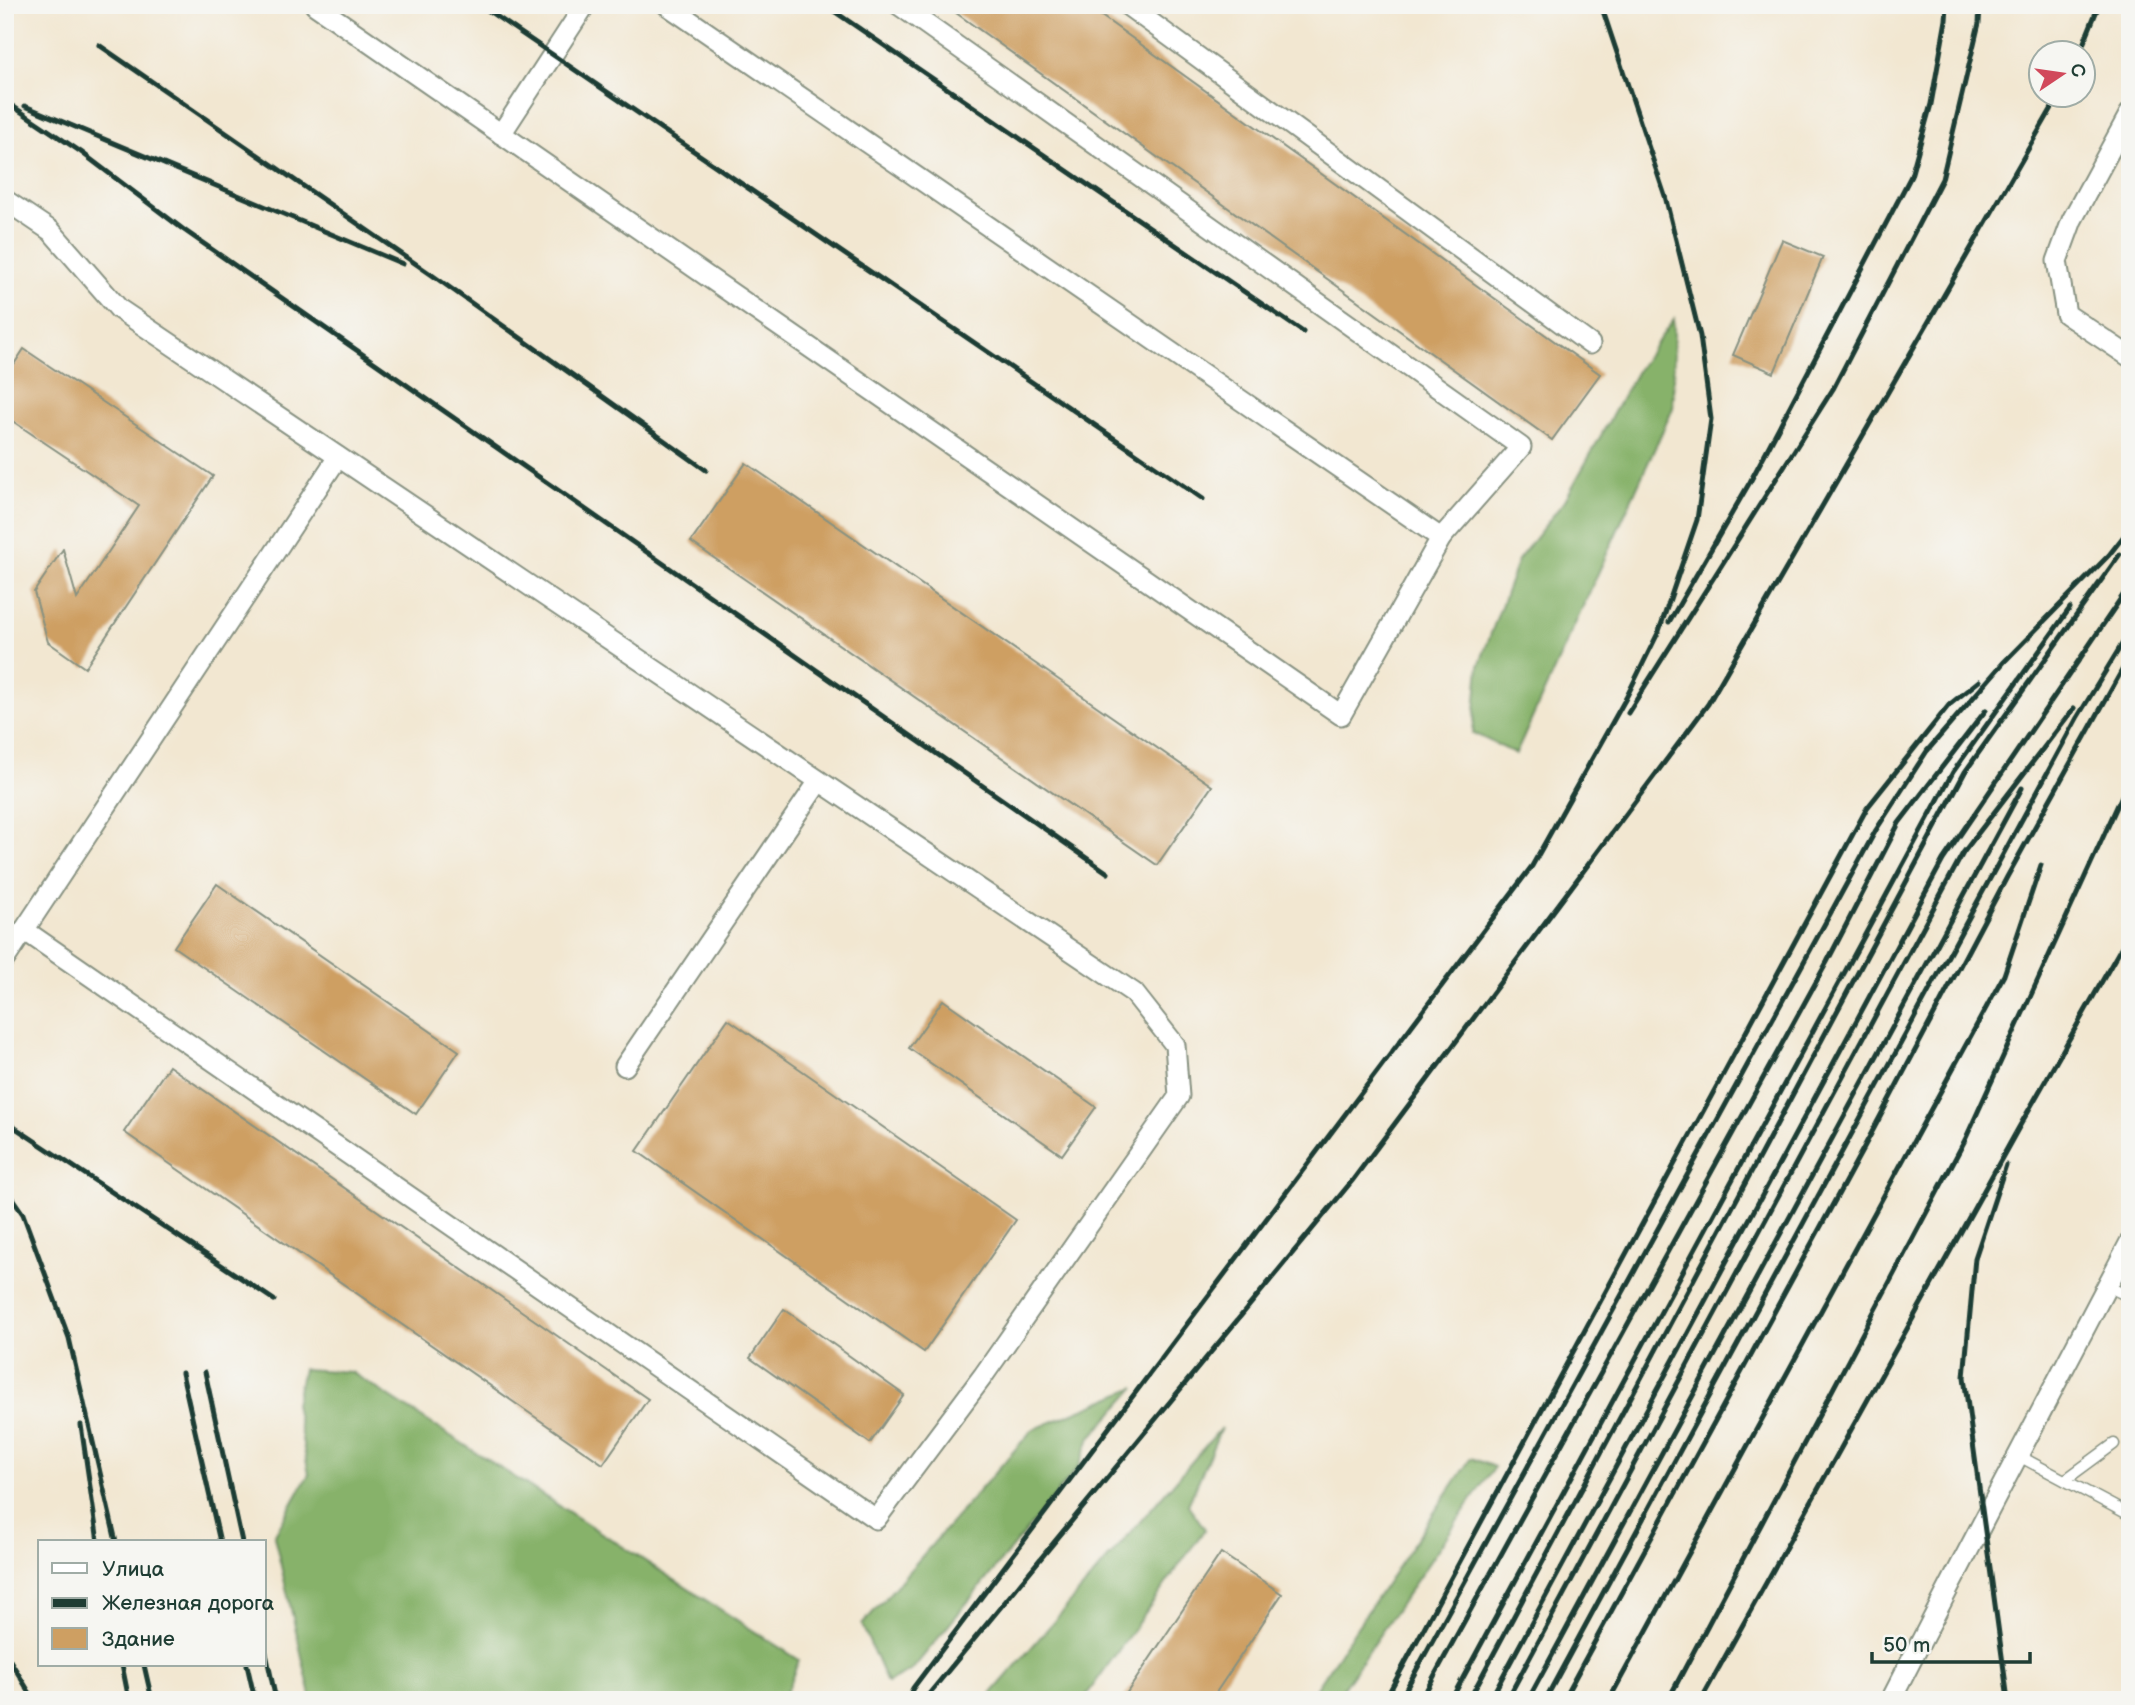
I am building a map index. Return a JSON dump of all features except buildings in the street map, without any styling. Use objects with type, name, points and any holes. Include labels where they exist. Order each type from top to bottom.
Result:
[{"type":"street","points":[[316,5],[1340,715],[1441,538],[1521,447],[899,5]]},
{"type":"street","points":[[501,134],[584,5]]},
{"type":"street","points":[[667,5],[1441,538]]},
{"type":"street","points":[[1127,5],[1590,344]]},
{"type":"street","points":[[2130,113],[2072,220],[2057,261],[2066,314],[2130,357]]},
{"type":"street","points":[[5,200],[51,231],[119,309],[1134,993],[1175,1045],[1179,1096],[983,1376],[876,1519],[24,930]]},
{"type":"street","points":[[5,959],[338,457]]},
{"type":"street","points":[[625,1066],[819,780]]},
{"type":"street","points":[[1891,1700],[1982,1520],[2019,1456],[2130,1242]]},
{"type":"lane","points":[[2107,1286],[2130,1297]]},
{"type":"lane","points":[[2065,1480],[2114,1444]]},
{"type":"lane","points":[[2019,1456],[2130,1515]]},
{"type":"green space","points":[[1674,319],[1673,408],[1516,754],[1473,733],[1479,666],[1518,560],[1565,500],[1638,369]]},
{"type":"green space","points":[[303,1369],[351,1372],[799,1660],[783,1700],[312,1700],[274,1536],[309,1474],[295,1404]]},
{"type":"green space","points":[[1136,1387],[1090,1438],[1079,1466],[912,1670],[887,1683],[862,1625],[1032,1430]]},
{"type":"green space","points":[[1221,1428],[1188,1505],[1205,1529],[1083,1700],[986,1700]]},
{"type":"green space","points":[[1471,1458],[1494,1467],[1335,1700],[1308,1700]]},
{"type":"railway","points":[[480,5],[1203,499]]},
{"type":"railway","points":[[825,5],[1303,332]]},
{"type":"railway","points":[[907,1700],[913,1688],[1532,866],[1626,698],[1659,631],[1697,520],[1711,419],[1700,336],[1665,196],[1601,5]]},
{"type":"railway","points":[[1669,622],[1750,482],[1911,176],[1931,104],[1947,5]]},
{"type":"railway","points":[[1628,713],[1833,389],[1942,179],[1979,23],[1980,5]]},
{"type":"railway","points":[[2086,38],[2099,5]]},
{"type":"railway","points":[[99,45],[432,275],[706,470]]},
{"type":"railway","points":[[5,101],[81,152],[184,230],[1108,873]]},
{"type":"railway","points":[[25,106],[403,264]]},
{"type":"railway","points":[[924,1700],[1352,1181],[1708,704],[2052,108]]},
{"type":"railway","points":[[1400,1700],[1876,830],[1927,751],[2004,662],[2109,555],[2130,528]]},
{"type":"railway","points":[[1469,1700],[1965,772],[2120,554]]},
{"type":"railway","points":[[1490,1700],[1943,860],[2130,585]]},
{"type":"railway","points":[[1451,1700],[1953,772],[2070,608]]},
{"type":"railway","points":[[1545,1700],[2077,718],[2130,631]]},
{"type":"railway","points":[[1563,1700],[1863,1149],[2007,877],[2130,656]]},
{"type":"railway","points":[[1385,1700],[1867,808],[1949,705],[1979,681]]},
{"type":"railway","points":[[1507,1700],[1963,853],[2074,708]]},
{"type":"railway","points":[[1421,1700],[1827,962],[1899,823],[1986,710]]},
{"type":"railway","points":[[1668,1700],[1965,1140],[2130,778]]},
{"type":"railway","points":[[1528,1700],[2022,788]]},
{"type":"railway","points":[[1609,1700],[2004,975],[2041,865]]},
{"type":"railway","points":[[1701,1700],[2130,932]]},
{"type":"railway","points":[[5,1121],[274,1300]]},
{"type":"railway","points":[[2006,1165],[1975,1258],[1964,1377],[2008,1700]]},
{"type":"railway","points":[[5,1188],[23,1214],[69,1338],[116,1540]]},
{"type":"railway","points":[[205,1372],[242,1540]]},
{"type":"railway","points":[[182,1373],[220,1540]]},
{"type":"railway","points":[[81,1425],[98,1540]]},
{"type":"railway","points":[[5,1652],[34,1700]]},
{"type":"railway","points":[[266,1653],[276,1700]]},
{"type":"railway","points":[[122,1666],[129,1700]]},
{"type":"railway","points":[[144,1666],[152,1700]]},
{"type":"railway","points":[[247,1666],[255,1700]]},
{"type":"railway","points":[[5,1680],[17,1700]]}]
